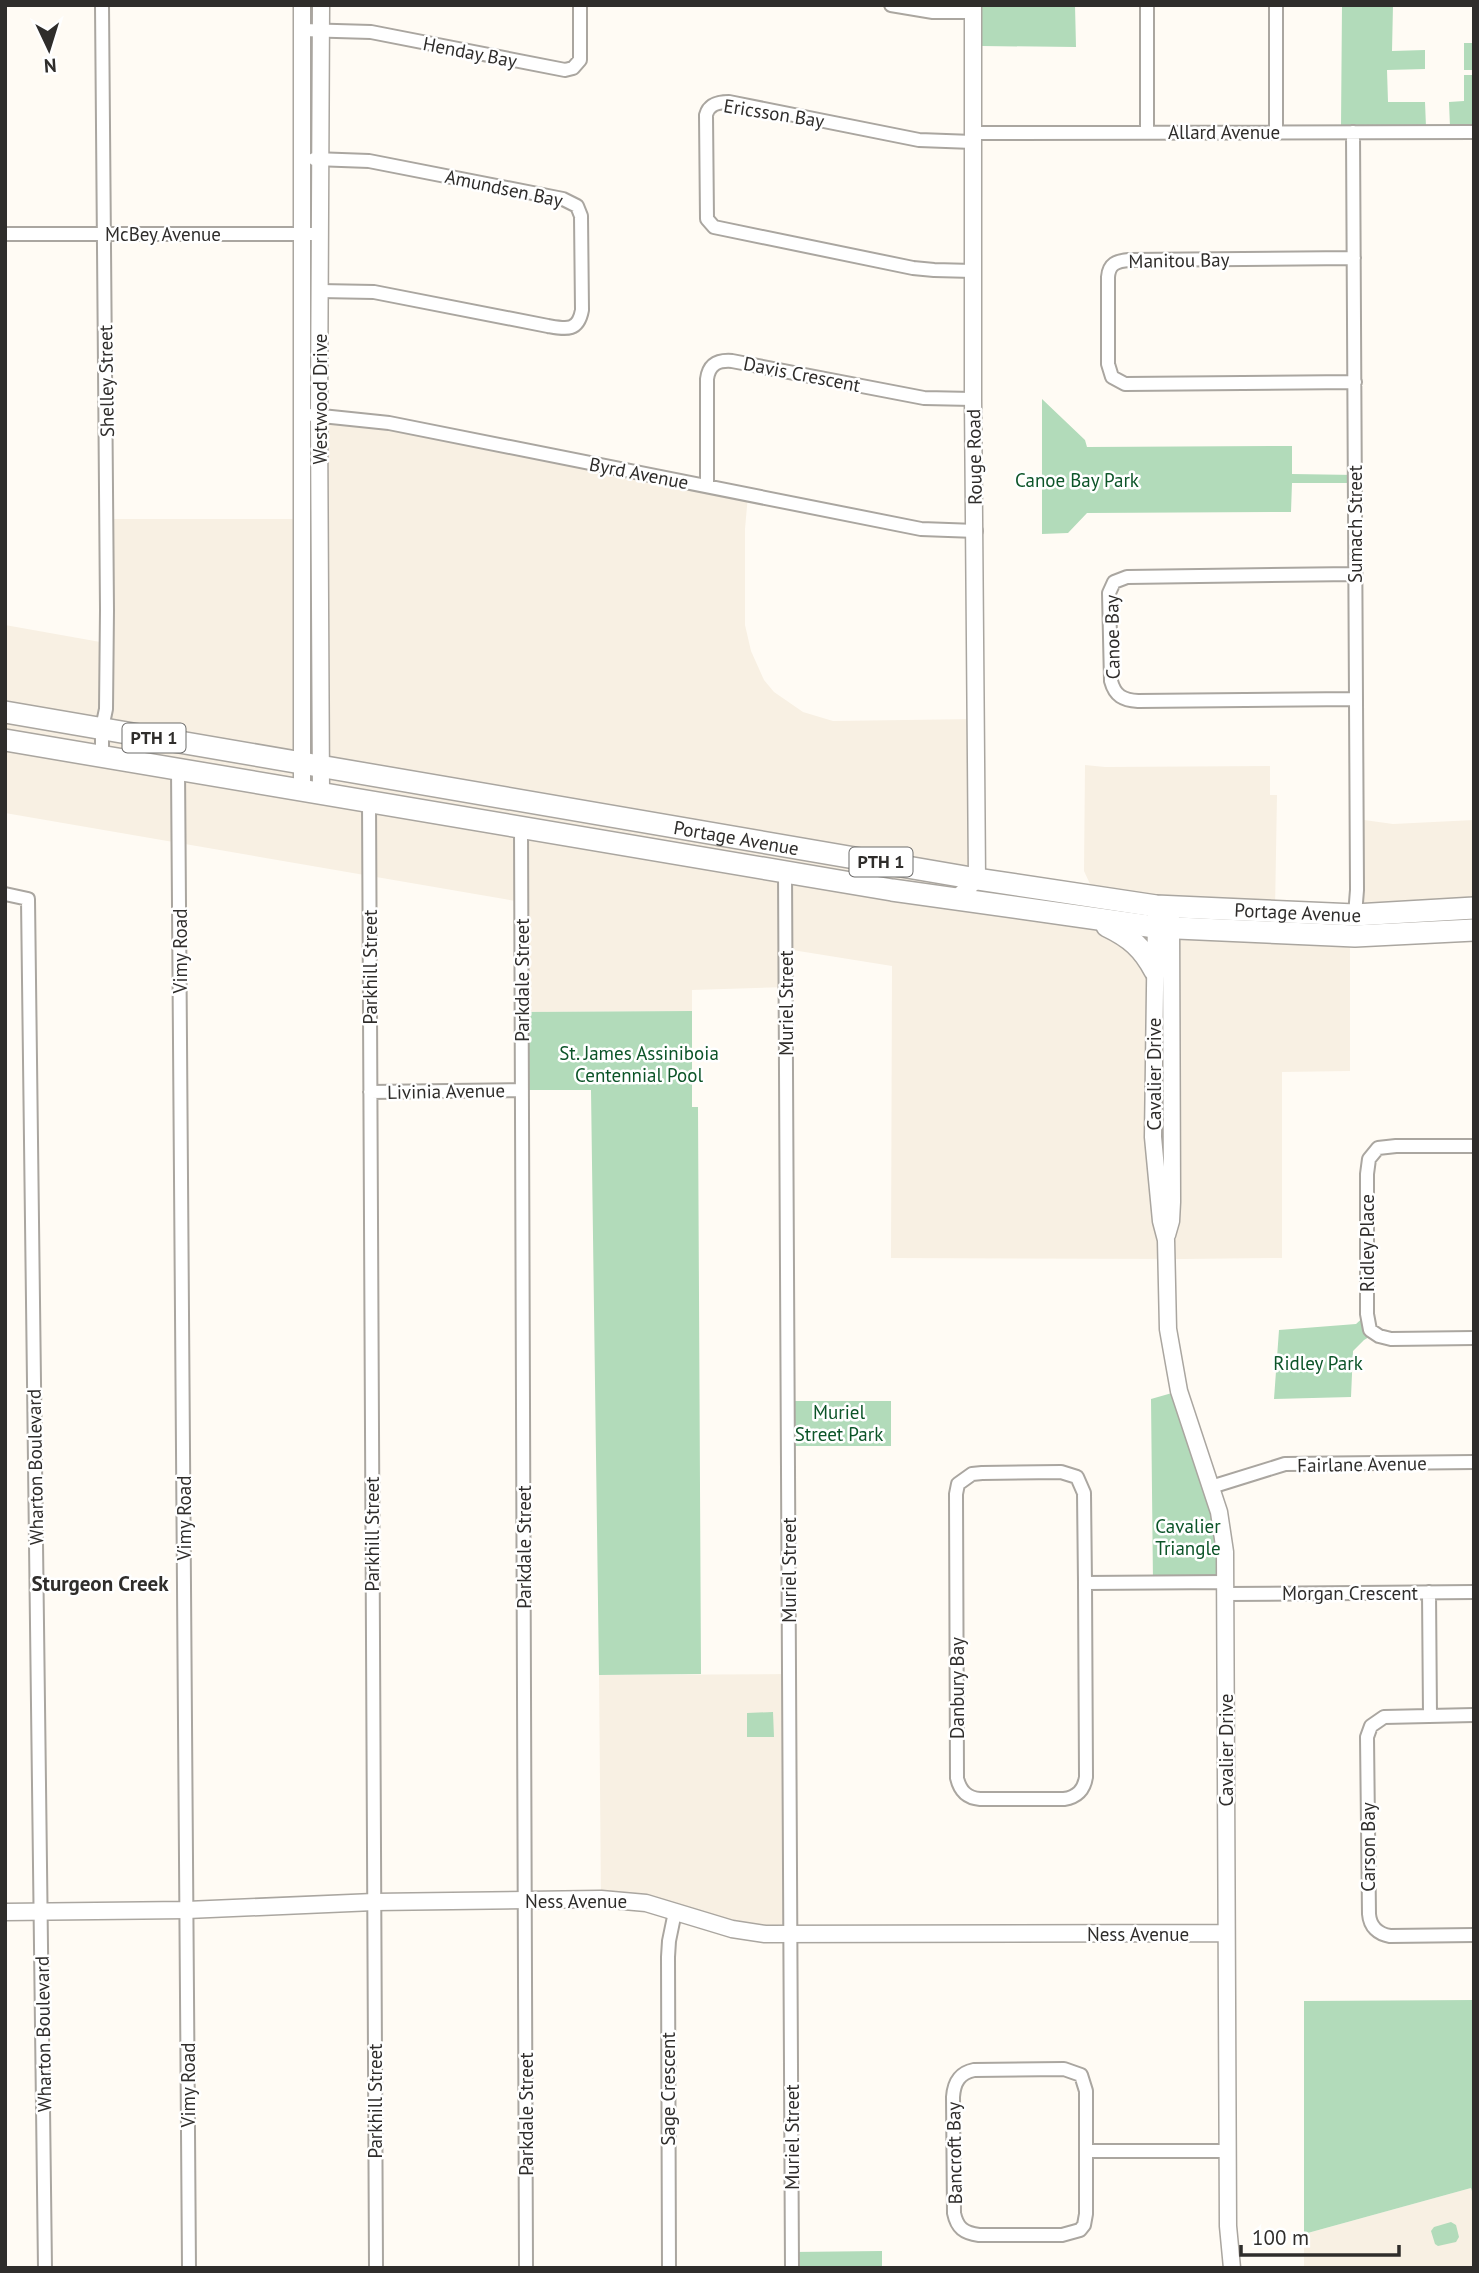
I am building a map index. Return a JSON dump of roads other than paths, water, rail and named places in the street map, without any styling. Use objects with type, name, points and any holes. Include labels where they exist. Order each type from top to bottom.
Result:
[{"type":"highway","name":"Portage Avenue","points":[[5,712],[1007,883],[1163,918],[1355,936],[1474,930]]},
{"type":"highway","name":"Portage Avenue","points":[[5,740],[785,872],[1092,919],[1355,915],[1474,908]]},
{"type":"highway","points":[[965,901],[1007,883]]},
{"type":"highway","points":[[1092,919],[1126,935],[1146,953],[1155,971]]},
{"type":"street","name":"Shelley Street","points":[[102,5],[107,610],[106,709],[102,728],[102,756]]},
{"type":"street","name":"Westwood Drive","points":[[302,5],[302,414],[312,765]]},
{"type":"street","name":"Westwood Drive","points":[[311,791],[319,416],[321,5]]},
{"type":"street","name":"Henday Bay","points":[[302,30],[371,32],[565,70],[573,68],[580,60],[580,5]]},
{"type":"street","points":[[891,5],[933,12],[973,9]]},
{"type":"street","points":[[1147,5],[1147,132]]},
{"type":"street","points":[[1276,5],[1276,132]]},
{"type":"street","name":"Rouge Road","points":[[973,9],[977,879]]},
{"type":"street","name":"Ericsson Bay","points":[[973,137],[926,141],[729,102],[710,107],[705,119],[707,219],[714,227],[913,268],[973,271]]},
{"type":"street","name":"Allard Avenue","points":[[973,137],[1147,132],[1474,132]]},
{"type":"street","name":"Sumach Street","points":[[1353,132],[1355,915]]},
{"type":"street","name":"Amundsen Bay","points":[[302,159],[369,161],[572,202],[580,210],[581,216],[582,310],[579,322],[572,327],[563,328],[366,291],[320,291]]},
{"type":"street","name":"McBey Avenue","points":[[5,234],[321,234]]},
{"type":"street","name":"Manitou Bay","points":[[1354,258],[1115,262],[1110,267],[1108,277],[1108,364],[1112,377],[1125,384],[1355,383]]},
{"type":"street","name":"Davis Crescent","points":[[707,486],[707,375],[713,364],[719,361],[732,361],[924,398],[973,399]]},
{"type":"street","name":"Byrd Avenue","points":[[302,414],[389,423],[921,529],[976,531]]},
{"type":"street","name":"Canoe Bay","points":[[1355,699],[1124,699],[1116,693],[1111,681],[1109,593],[1114,582],[1127,577],[1356,575]]},
{"type":"street","name":"Vimy Road","points":[[178,769],[189,2268]]},
{"type":"street","name":"Parkhill Street","points":[[369,801],[376,2268]]},
{"type":"street","name":"Parkdale Street","points":[[521,827],[526,2268]]},
{"type":"street","name":"Muriel Street","points":[[785,872],[792,2268]]},
{"type":"street","points":[[965,901],[977,879]]},
{"type":"street","name":"Wharton Boulevard","points":[[5,894],[28,899],[45,2268]]},
{"type":"street","name":"Cavalier Drive","points":[[1163,918],[1155,971],[1153,1137],[1161,1221],[1166,1240],[1168,1329],[1179,1391],[1211,1487],[1223,1534],[1226,1588],[1228,2226],[1232,2268]]},
{"type":"street","name":"Cavalier Drive","points":[[1163,918],[1172,1202],[1166,1240]]},
{"type":"street","name":"Livinia Avenue","points":[[370,1092],[522,1090]]},
{"type":"street","name":"Ridley Place","points":[[1474,1146],[1378,1148],[1369,1159],[1367,1174],[1367,1314],[1370,1329],[1379,1336],[1391,1339],[1474,1338]]},
{"type":"street","name":"Fairlane Avenue","points":[[1211,1487],[1285,1464],[1474,1462]]},
{"type":"street","name":"Danbury Bay","points":[[1061,1472],[1077,1477],[1084,1493],[1085,1583],[1086,1777],[1082,1790],[1077,1795],[1064,1798],[980,1799],[968,1796],[957,1777],[958,1484],[972,1474],[982,1473],[1061,1472]]},
{"type":"street","points":[[1085,1583],[1226,1588]]},
{"type":"street","name":"Morgan Crescent","points":[[1226,1588],[1474,1592]]},
{"type":"street","points":[[1429,1592],[1430,1716]]},
{"type":"street","name":"Carson Bay","points":[[1474,1715],[1384,1717],[1375,1722],[1368,1731],[1370,1920],[1378,1932],[1390,1936],[1474,1935]]},
{"type":"street","name":"Ness Avenue","points":[[5,1912],[187,1910],[374,1902],[615,1899],[646,1903],[732,1929],[765,1934],[1226,1933]]},
{"type":"street","name":"Sage Crescent","points":[[668,2268],[668,1941],[675,1912]]},
{"type":"street","name":"Bancroft Bay","points":[[1064,2069],[1081,2076],[1086,2091],[1086,2151],[1086,2214],[1080,2230],[1062,2235],[979,2235],[969,2234],[959,2227],[954,2213],[953,2097],[956,2081],[964,2073],[974,2070],[1064,2069]]},
{"type":"street","points":[[1086,2151],[1228,2151]]},
{"type":"district","name":"Sturgeon Creek","points":[[100,1584]]},
{"type":"park label","name":"Canoe Bay Park","points":[[1077,480]]},
{"type":"park label","name":"St. James Assiniboia Centennial Pool","points":[[639,1064]]},
{"type":"park label","name":"Ridley Park","points":[[1318,1363]]},
{"type":"park label","name":"Muriel Street Park","points":[[839,1423]]},
{"type":"park label","name":"Cavalier Triangle","points":[[1188,1537]]}]
